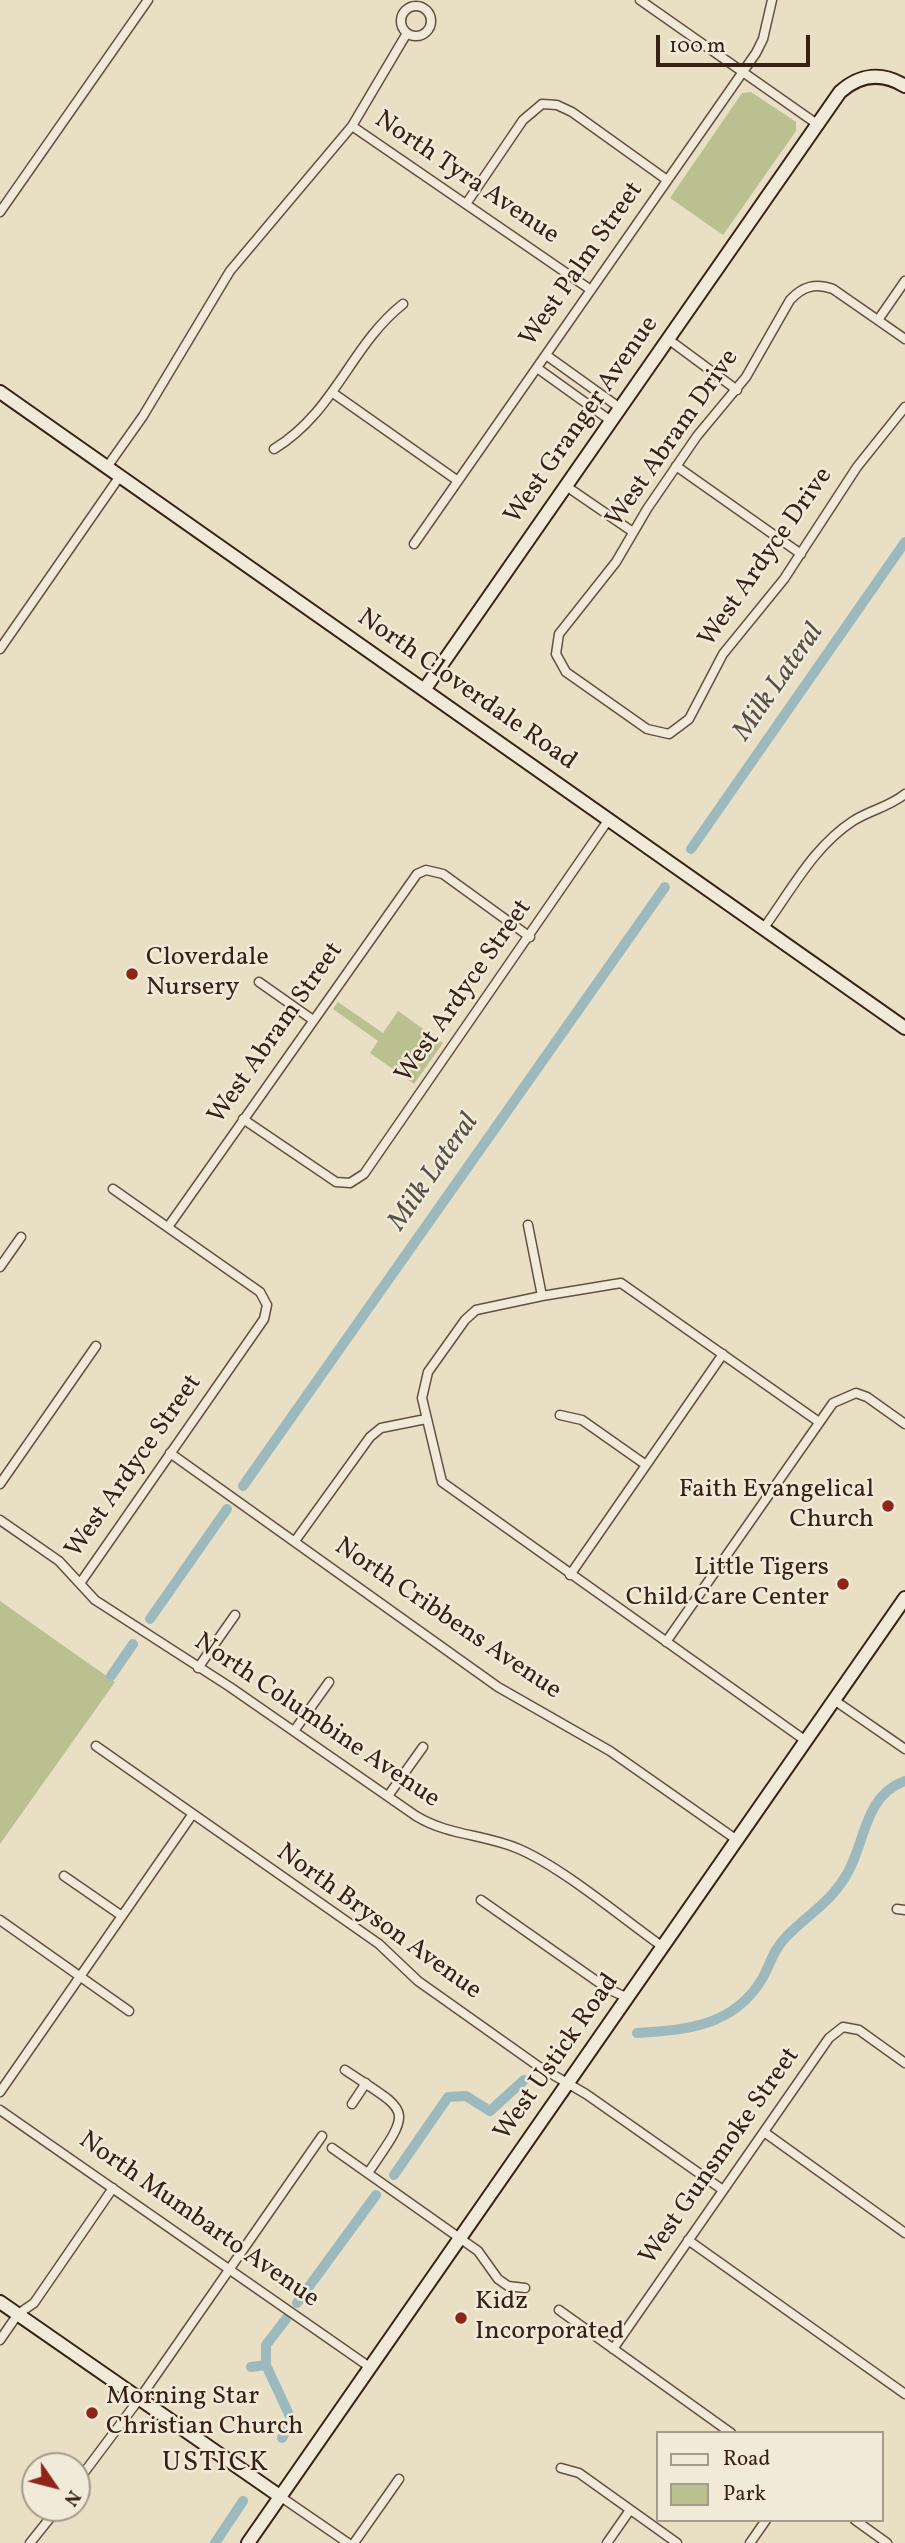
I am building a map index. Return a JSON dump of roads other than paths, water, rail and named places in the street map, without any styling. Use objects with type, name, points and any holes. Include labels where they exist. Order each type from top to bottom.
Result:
[{"type":"main road","name":"West Granger Avenue","points":[[424,690],[840,92],[862,78],[880,76],[905,86]]},
{"type":"main road","name":"North Cloverdale Road","points":[[0,392],[905,1028]]},
{"type":"main road","name":"West Ustick Road","points":[[248,2543],[905,1598]]},
{"type":"main road","points":[[0,2302],[281,2497]]},
{"type":"street","points":[[0,212],[148,0]]},
{"type":"street","points":[[640,0],[817,124]]},
{"type":"street","name":"West Palm Street","points":[[414,544],[742,72],[763,39],[772,0]]},
{"type":"street","points":[[107,467],[143,416],[230,271],[352,127],[407,33]]},
{"type":"street","points":[[466,204],[523,120],[542,104],[557,105],[572,112],[667,180]]},
{"type":"street","name":"North Tyra Avenue","points":[[352,127],[591,290]]},
{"type":"street","points":[[905,281],[878,320],[905,339]]},
{"type":"street","name":"West Abram Drive","points":[[669,734],[647,729],[566,672],[556,654],[559,634],[616,562],[697,436],[737,390],[790,300],[809,286],[833,289],[878,320]]},
{"type":"street","points":[[274,449],[298,434],[333,393],[381,323],[403,304]]},
{"type":"street","points":[[668,339],[737,390]]},
{"type":"street","points":[[546,355],[620,408]]},
{"type":"street","points":[[537,368],[611,421]]},
{"type":"street","points":[[333,393],[458,481]]},
{"type":"street","name":"West Ardyce Drive","points":[[669,734],[689,719],[723,654],[801,554],[857,467],[905,407]]},
{"type":"street","points":[[676,466],[801,554]]},
{"type":"street","points":[[0,649],[120,476]]},
{"type":"street","points":[[566,486],[633,532]]},
{"type":"street","points":[[764,929],[818,851],[833,836],[855,820],[890,806],[905,794]]},
{"type":"street","name":"West Ardyce Street","points":[[243,1119],[335,1182],[350,1183],[364,1174],[609,819]]},
{"type":"street","name":"West Abram Street","points":[[168,1227],[410,880],[426,870],[443,874],[530,937]]},
{"type":"street","points":[[259,982],[313,1020]]},
{"type":"street","points":[[113,1189],[168,1227]]},
{"type":"street","points":[[528,1225],[542,1296]]},
{"type":"street","name":"West Ardyce Street","points":[[81,1582],[264,1319],[267,1305],[260,1292],[168,1227]]},
{"type":"street","points":[[0,1267],[21,1237]]},
{"type":"street","points":[[806,1741],[442,1482],[422,1398],[428,1372],[465,1320],[476,1310],[621,1283],[819,1422]]},
{"type":"street","points":[[0,1484],[96,1346]]},
{"type":"street","points":[[570,1575],[723,1354]]},
{"type":"street","points":[[666,1642],[833,1403],[856,1393],[867,1397],[905,1424]]},
{"type":"street","points":[[560,1415],[582,1420],[646,1465]]},
{"type":"street","points":[[295,1541],[370,1437],[381,1428],[426,1419]]},
{"type":"street","name":"North Cribbens Avenue","points":[[170,1453],[498,1686],[610,1751],[737,1840]]},
{"type":"street","name":"North Columbine Avenue","points":[[0,1520],[59,1561],[95,1600],[294,1731],[388,1797],[441,1830],[499,1842],[532,1856],[663,1947]]},
{"type":"street","points":[[198,1668],[236,1615]]},
{"type":"street","points":[[294,1731],[329,1682]]},
{"type":"street","points":[[834,1700],[905,1749]]},
{"type":"street","name":"North Bryson Avenue","points":[[96,1746],[379,1944],[418,1981],[549,2075],[568,2084],[723,2190]]},
{"type":"street","points":[[388,1797],[423,1747]]},
{"type":"street","points":[[0,2092],[192,1815]]},
{"type":"street","points":[[64,1876],[122,1916]]},
{"type":"street","points":[[481,1900],[608,1989],[628,1998]]},
{"type":"street","points":[[0,1920],[129,2011]]},
{"type":"street","name":"West Gunsmoke Street","points":[[613,2348],[829,2038],[843,2027],[859,2030],[905,2063]]},
{"type":"street","points":[[345,2070],[395,2104],[401,2122],[368,2172]]},
{"type":"street","points":[[352,2104],[366,2083]]},
{"type":"street","name":"North Mumbarto Avenue","points":[[0,2110],[371,2368]]},
{"type":"street","points":[[764,2132],[905,2233]]},
{"type":"street","points":[[91,2463],[140,2398],[322,2136]]},
{"type":"street","points":[[332,2148],[461,2238],[483,2256],[498,2279],[508,2286],[525,2288]]},
{"type":"street","points":[[0,2340],[18,2314],[34,2303],[113,2188]]},
{"type":"street","points":[[688,2240],[905,2394]]},
{"type":"street","points":[[559,2310],[728,2431]]},
{"type":"street","points":[[561,2468],[579,2473],[677,2543]]},
{"type":"street","points":[[354,2543],[399,2479]]},
{"type":"street","points":[[281,2497],[348,2543]]},
{"type":"street","points":[[607,2543],[630,2510]]},
{"type":"street","points":[[30,2543],[47,2522]]},
{"type":"street","points":[[750,2543],[765,2522]]},
{"type":"street","points":[[858,2522],[887,2543]]},
{"type":"waterway","name":"Milk Lateral","points":[[691,849],[905,542]]},
{"type":"waterway","name":"Milk Lateral","points":[[243,1486],[665,887]]},
{"type":"waterway","name":"Milk Lateral","points":[[150,1619],[227,1509]]},
{"type":"waterway","name":"Milk Lateral","points":[[111,1676],[133,1644]]},
{"type":"waterway","points":[[637,2033],[674,2030],[708,2022],[738,2007],[751,1995],[782,1942],[827,1900],[841,1883],[881,1797],[905,1781]]},
{"type":"waterway","points":[[394,2175],[448,2097],[466,2096],[490,2111],[524,2080]]},
{"type":"waterway","points":[[297,2303],[376,2195]]},
{"type":"waterway","points":[[282,2438],[292,2421],[266,2365],[266,2345],[286,2319]]},
{"type":"waterway","points":[[251,2367],[266,2365]]},
{"type":"waterway","points":[[215,2543],[243,2501]]},
{"type":"place","name":"Cloverdale Nursery","points":[[132,974]]},
{"type":"place","name":"Faith Evangelical Church","points":[[888,1506]]},
{"type":"place","name":"Little Tigers Child Care Center","points":[[843,1584]]},
{"type":"place","name":"Kidz Incorporated","points":[[461,2318]]},
{"type":"place","name":"Morning Star Christian Church","points":[[92,2413]]},
{"type":"district","name":"USTICK","points":[[216,2465]]}]
